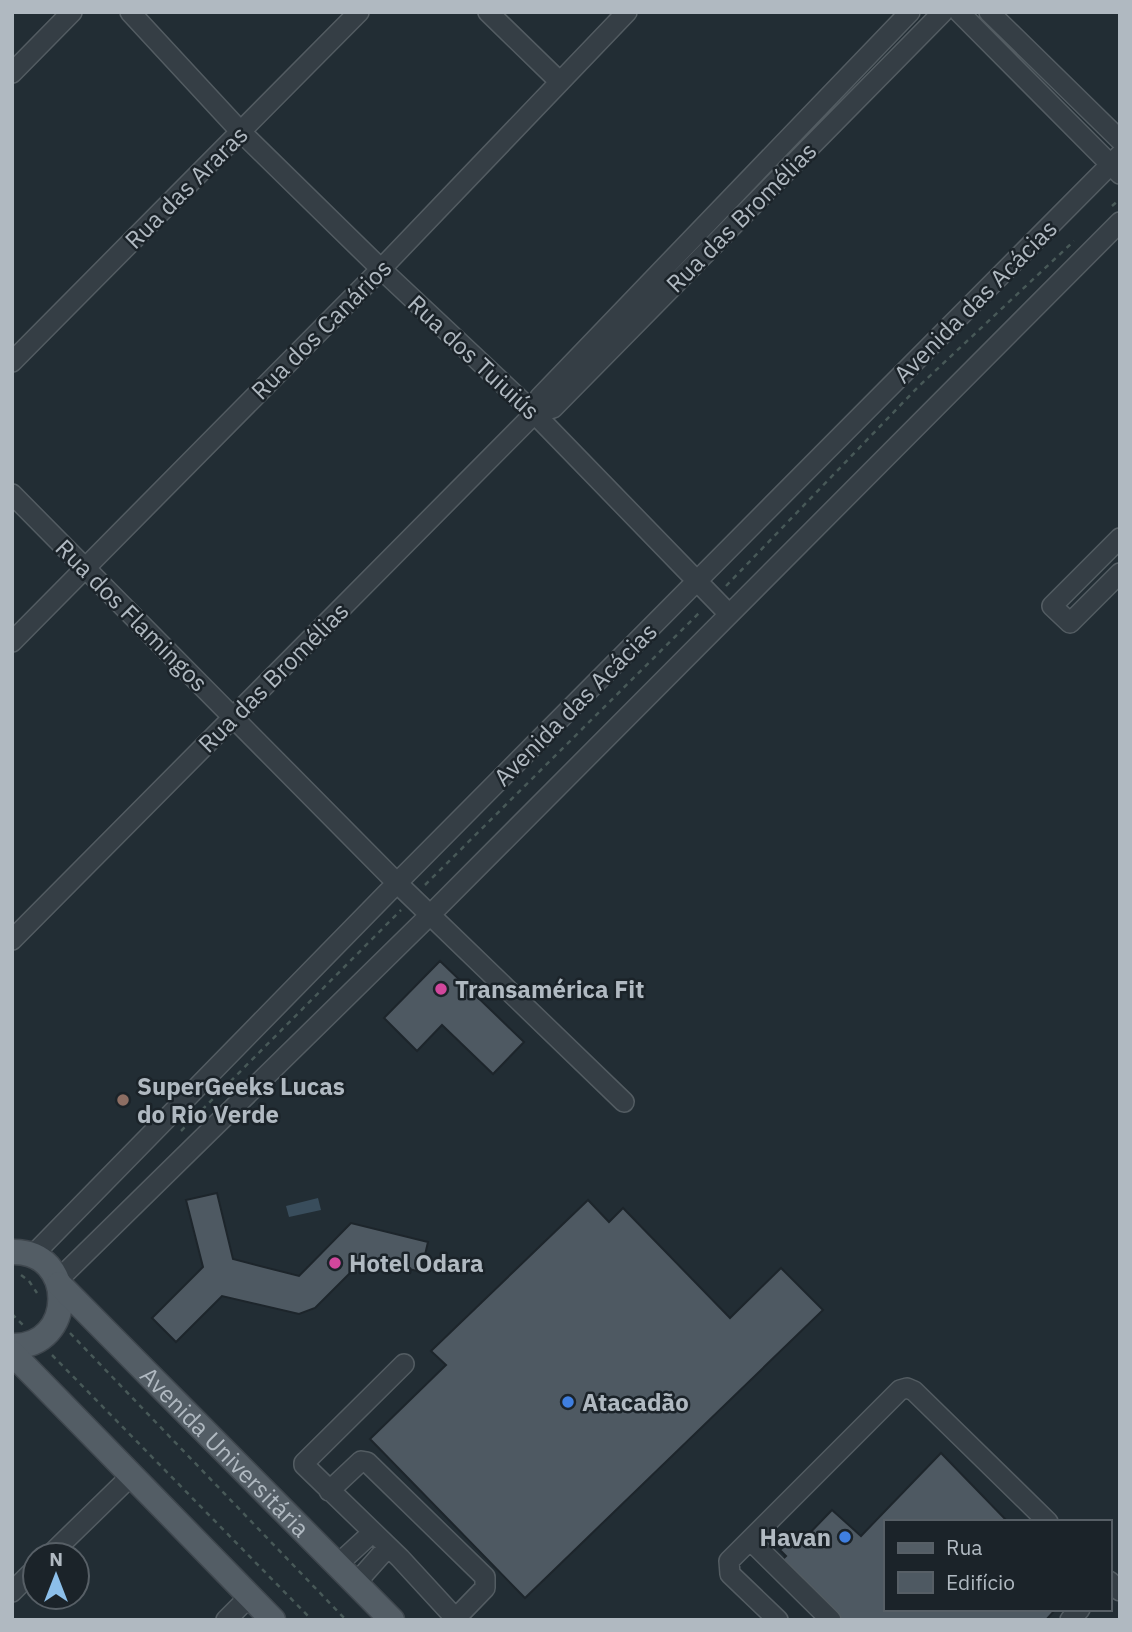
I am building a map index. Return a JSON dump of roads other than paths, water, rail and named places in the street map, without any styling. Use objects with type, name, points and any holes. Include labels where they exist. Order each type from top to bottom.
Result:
[{"type":"main road","name":"Avenida Universitária","points":[[20,1253],[47,1265],[58,1282],[391,1620]]},
{"type":"main road","points":[[12,1346],[37,1340],[57,1320],[62,1302],[58,1282]]},
{"type":"main road","points":[[12,1353],[273,1620]]},
{"type":"street","points":[[12,73],[72,12]]},
{"type":"street","name":"Rua dos Tuiuiús","points":[[130,12],[241,132],[534,414],[729,614]]},
{"type":"street","name":"Rua das Araras","points":[[12,362],[359,12]]},
{"type":"street","points":[[488,12],[561,82]]},
{"type":"street","name":"Rua dos Canários","points":[[12,642],[381,269],[626,12]]},
{"type":"street","name":"Rua das Bromélias","points":[[12,940],[534,414],[540,397],[910,12]]},
{"type":"street","name":"Rua das Bromélias","points":[[534,414],[553,408],[943,12]]},
{"type":"street","points":[[959,12],[1117,164]]},
{"type":"street","points":[[989,12],[1120,141]]},
{"type":"street","name":"Avenida das Acácias","points":[[20,1253],[397,883],[1117,164]]},
{"type":"street","name":"Avenida das Acácias","points":[[58,1282],[431,914],[729,614],[1115,215]]},
{"type":"street","name":"Rua dos Flamingos","points":[[12,494],[397,883],[624,1102]]},
{"type":"street","points":[[1120,538],[1052,606],[1070,623],[1120,573]]},
{"type":"street","points":[[329,1491],[361,1461],[367,1461],[485,1577],[485,1588],[456,1619],[388,1547],[329,1491],[306,1468],[304,1463],[404,1364]]},
{"type":"street","points":[[778,1620],[730,1574],[729,1561],[900,1390],[907,1388],[914,1391],[1046,1520]]},
{"type":"street","points":[[64,1541],[132,1475]]},
{"type":"street","points":[[337,1565],[373,1532]]},
{"type":"street","points":[[750,1540],[831,1620]]},
{"type":"street","points":[[356,1583],[388,1547]]},
{"type":"street","points":[[226,1620],[250,1596]]},
{"type":"water","points":[[318,1198],[321,1210],[289,1217],[286,1206]]},
{"type":"place","name":"Transamérica Fit","points":[[441,989]]},
{"type":"place","name":"SuperGeeks Lucas do Rio Verde","points":[[123,1100]]},
{"type":"place","name":"Hotel Odara","points":[[335,1263]]},
{"type":"place","name":"Atacadão","points":[[568,1402]]},
{"type":"place","name":"Havan","points":[[845,1537]]}]
